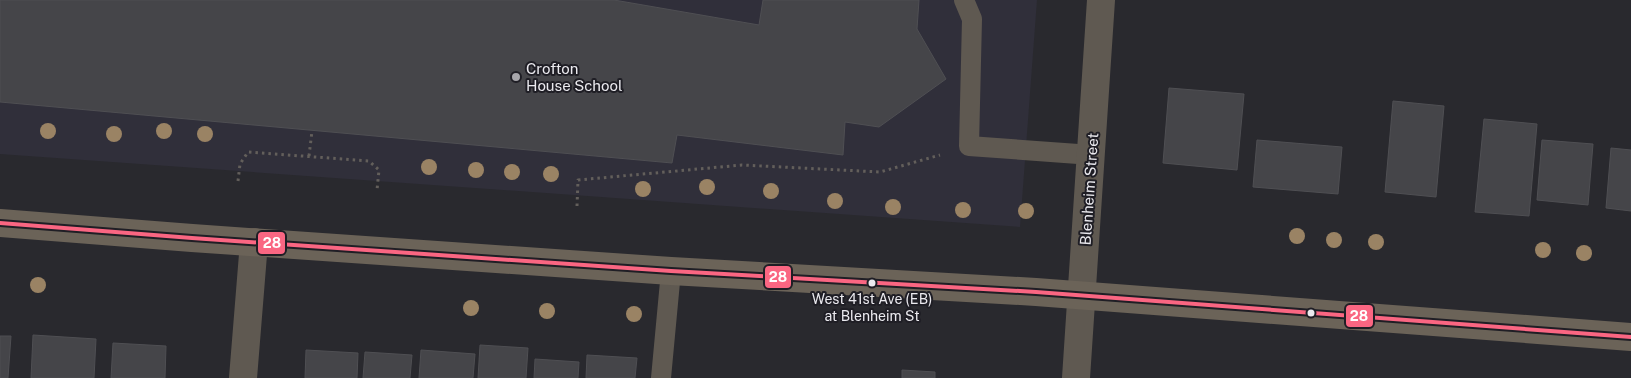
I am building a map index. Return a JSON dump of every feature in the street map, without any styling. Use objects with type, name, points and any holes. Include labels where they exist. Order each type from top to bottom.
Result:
[{"type":"main road","points":[[0,222],[671,271],[1082,296],[1631,337]]},
{"type":"street","name":"Blenheim Street","points":[[1076,378],[1092,155],[1100,0]]},
{"type":"street","points":[[243,378],[254,242]]},
{"type":"lane","points":[[964,0],[972,19],[969,146],[1092,155]]},
{"type":"lane","points":[[661,378],[671,271]]},
{"type":"path","points":[[309,156],[312,130]]},
{"type":"path","points":[[577,206],[578,180],[742,165],[880,172],[969,146]]},
{"type":"path","points":[[238,181],[240,164],[248,152],[369,161],[379,170],[377,190]]},
{"type":"shaded area","name":"Crofton House School","points":[[0,0],[1037,0],[1020,227],[0,154]]},
{"type":"building","name":"Crofton House School","points":[[0,0],[614,0],[759,25],[763,0],[919,0],[917,29],[946,79],[879,127],[845,122],[843,155],[677,135],[672,163],[0,102]]},
{"type":"building","points":[[1169,88],[1244,94],[1237,170],[1163,163]]},
{"type":"building","points":[[1393,101],[1444,106],[1436,197],[1385,192]]},
{"type":"building","points":[[1484,119],[1537,124],[1529,216],[1475,212]]},
{"type":"building","points":[[1257,140],[1342,147],[1338,194],[1253,187]]},
{"type":"building","points":[[1542,140],[1593,144],[1588,205],[1537,200]]},
{"type":"building","points":[[1611,148],[1631,150],[1631,211],[1606,208]]},
{"type":"building","points":[[33,335],[96,339],[94,378],[31,378]]},
{"type":"building","points":[[0,336],[11,336],[8,378],[0,378]]},
{"type":"building","points":[[113,343],[166,346],[165,378],[111,378]]},
{"type":"building","points":[[480,345],[528,348],[526,378],[478,378]]},
{"type":"building","points":[[306,350],[358,353],[357,378],[305,378]]},
{"type":"building","points":[[421,350],[475,354],[473,378],[419,378]]},
{"type":"building","points":[[365,352],[412,355],[410,378],[363,378]]},
{"type":"building","points":[[587,355],[637,358],[635,378],[586,378]]},
{"type":"building","points":[[535,359],[579,362],[578,378],[534,378]]},
{"type":"building","points":[[902,370],[935,372],[935,378],[902,378]]},
{"type":"transit line","name":"28","points":[[0,223],[671,271],[1036,292],[1631,337]]},
{"type":"place","name":"Crofton House School","points":[[516,77]]},
{"type":"place","name":"West 41st Ave (EB) at Blenheim St","points":[[872,283]]}]
